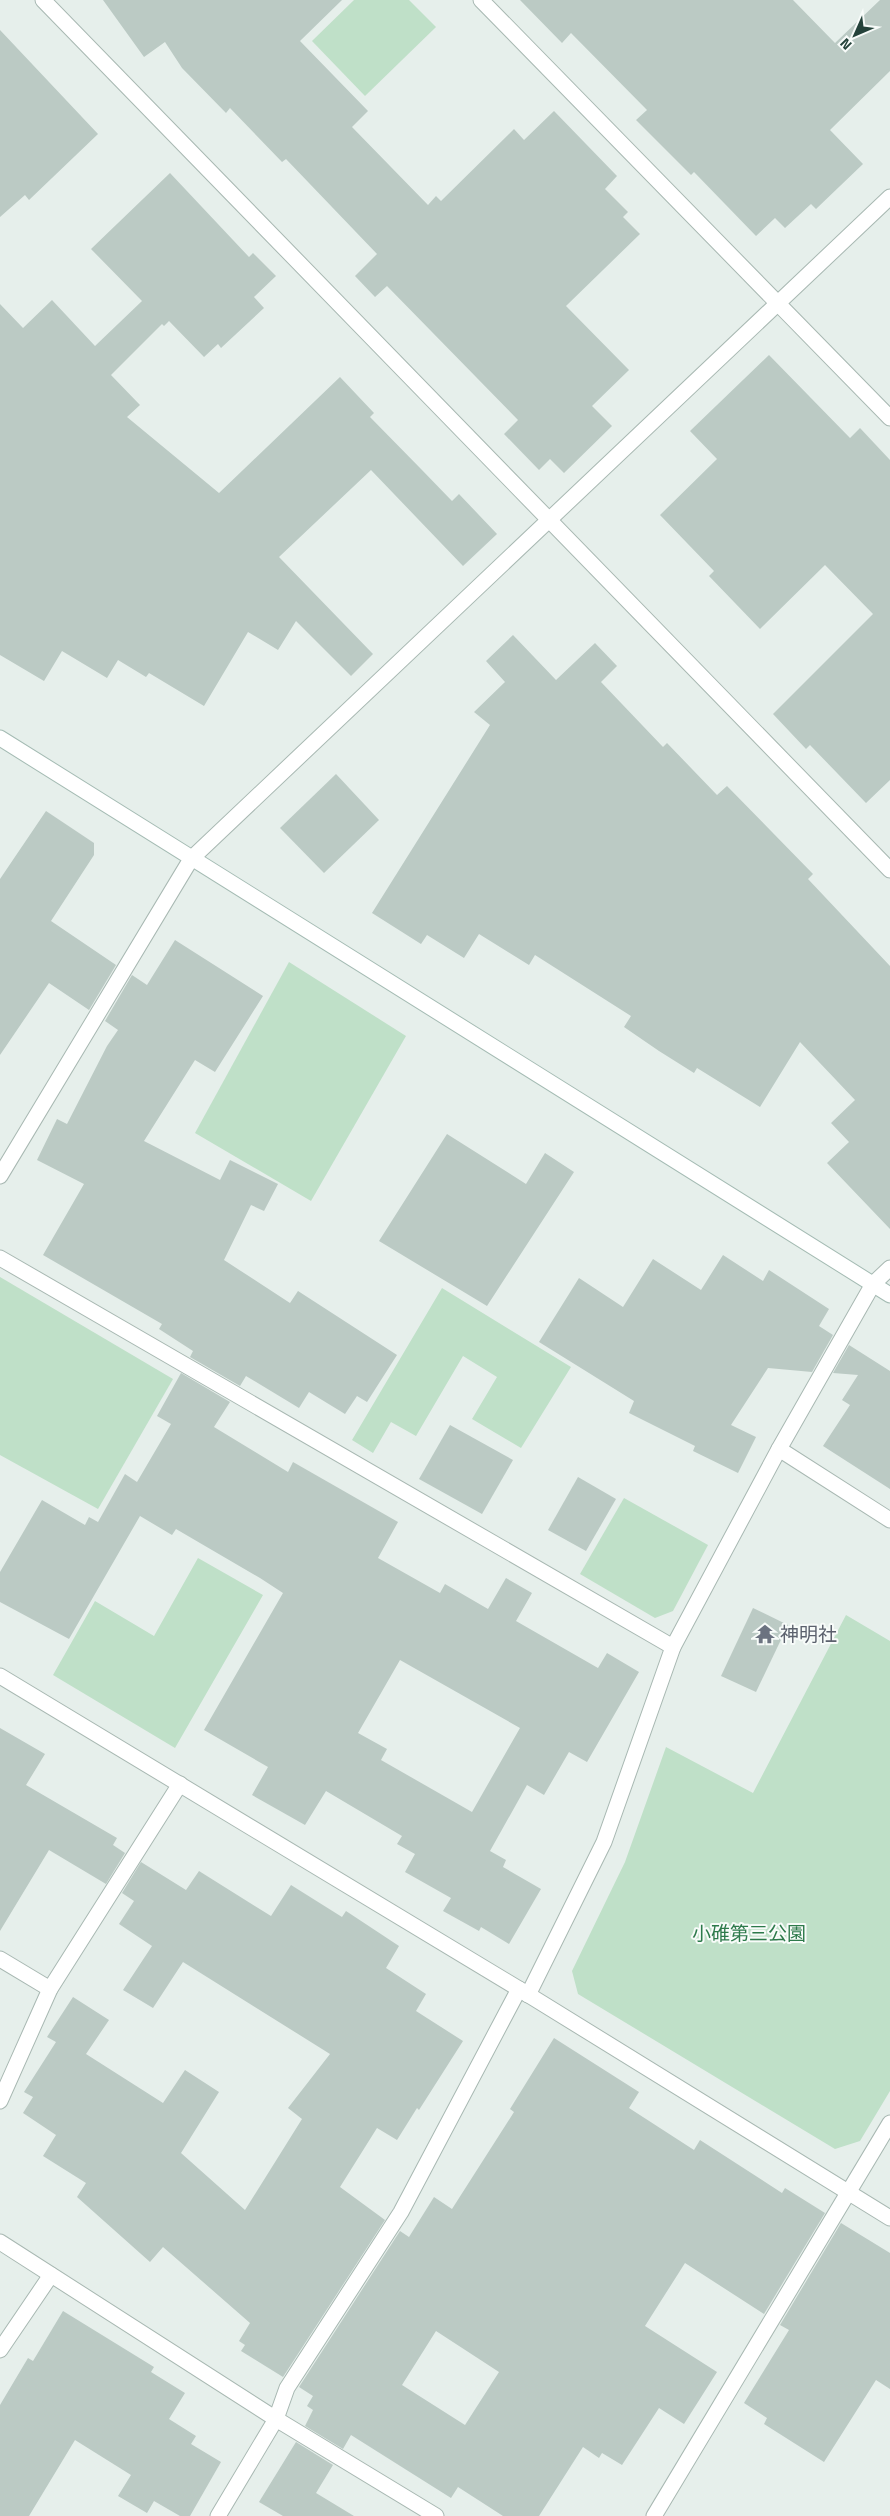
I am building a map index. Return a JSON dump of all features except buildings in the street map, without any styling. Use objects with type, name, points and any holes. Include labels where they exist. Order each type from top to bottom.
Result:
[{"type":"street","points":[[44,0],[890,870]]},
{"type":"street","points":[[482,0],[890,418]]},
{"type":"street","points":[[0,1176],[5,1153],[191,859],[890,196]]},
{"type":"street","points":[[0,738],[890,1295]]},
{"type":"street","points":[[0,1258],[673,1647]]},
{"type":"street","points":[[218,2516],[276,2419],[287,2388],[401,2212],[604,1842],[673,1647],[779,1449],[872,1284],[890,1268]]},
{"type":"street","points":[[779,1449],[890,1520]]},
{"type":"street","points":[[0,1676],[523,1992],[890,2218]]},
{"type":"street","points":[[0,2101],[50,1989],[180,1784]]},
{"type":"street","points":[[0,1959],[50,1989]]},
{"type":"street","points":[[654,2516],[890,2123]]},
{"type":"street","points":[[0,2242],[276,2419],[436,2516]]},
{"type":"street","points":[[0,2350],[51,2275]]},
{"type":"green space","points":[[354,0],[409,0],[436,27],[365,96],[312,41]]},
{"type":"green space","points":[[289,962],[406,1036],[311,1201],[195,1133]]},
{"type":"green space","points":[[0,1277],[173,1379],[98,1509],[0,1455]]},
{"type":"green space","points":[[442,1288],[571,1367],[521,1448],[472,1419],[497,1377],[463,1356],[416,1436],[391,1422],[373,1453],[352,1440]]},
{"type":"green space","points":[[624,1498],[708,1545],[673,1611],[655,1618],[580,1574]]},
{"type":"green space","points":[[198,1558],[263,1595],[175,1748],[53,1675],[95,1601],[154,1636]]},
{"type":"green space","name":"小碓第三公園","points":[[846,1615],[890,1641],[890,2091],[860,2141],[835,2149],[578,1994],[572,1971],[625,1862],[666,1747],[753,1793]]},
{"type":"place","name":"神明社","points":[[765,1634]]}]
